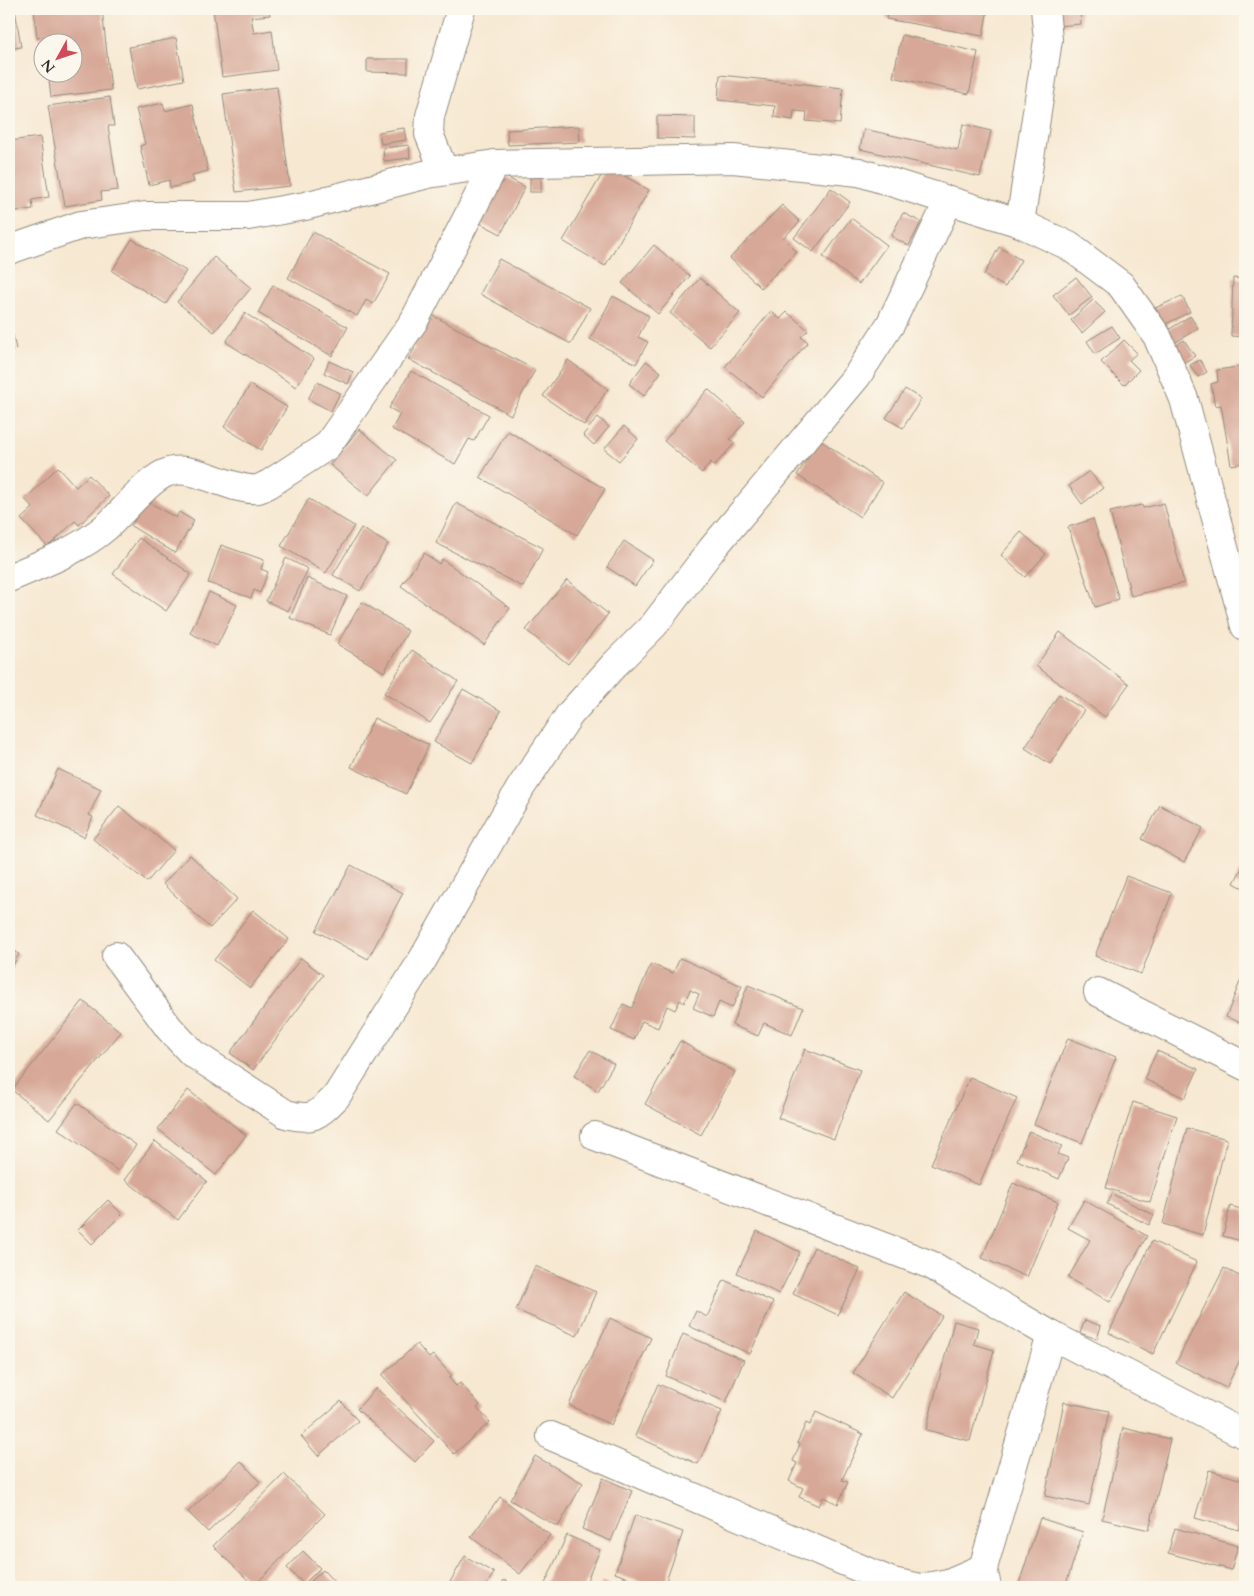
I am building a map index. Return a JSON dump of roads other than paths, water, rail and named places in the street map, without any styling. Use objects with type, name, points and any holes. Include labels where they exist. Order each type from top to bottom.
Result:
[{"type":"street","points":[[444,171],[428,134],[430,116],[461,9]]},
{"type":"street","points":[[1020,223],[1048,40],[1045,9]]},
{"type":"street","points":[[9,250],[81,225],[145,216],[248,216],[305,206],[428,174],[495,164],[733,160],[859,172],[1020,223],[1069,246],[1121,285],[1157,336],[1184,399],[1245,626]]},
{"type":"street","points":[[9,578],[78,548],[106,527],[156,478],[169,472],[185,471],[247,488],[259,489],[327,446],[414,321],[495,164]]},
{"type":"street","points":[[116,956],[169,1028],[192,1053],[286,1114],[302,1118],[318,1114],[336,1097],[408,983],[521,787],[570,714],[614,665],[654,625],[712,550],[857,376],[892,323],[949,200]]},
{"type":"street","points":[[1098,992],[1245,1066]]},
{"type":"street","points":[[595,1136],[931,1265],[1051,1335],[1245,1434]]},
{"type":"street","points":[[927,1587],[985,1578],[1051,1335]]},
{"type":"street","points":[[551,1436],[892,1582],[916,1587]]}]
